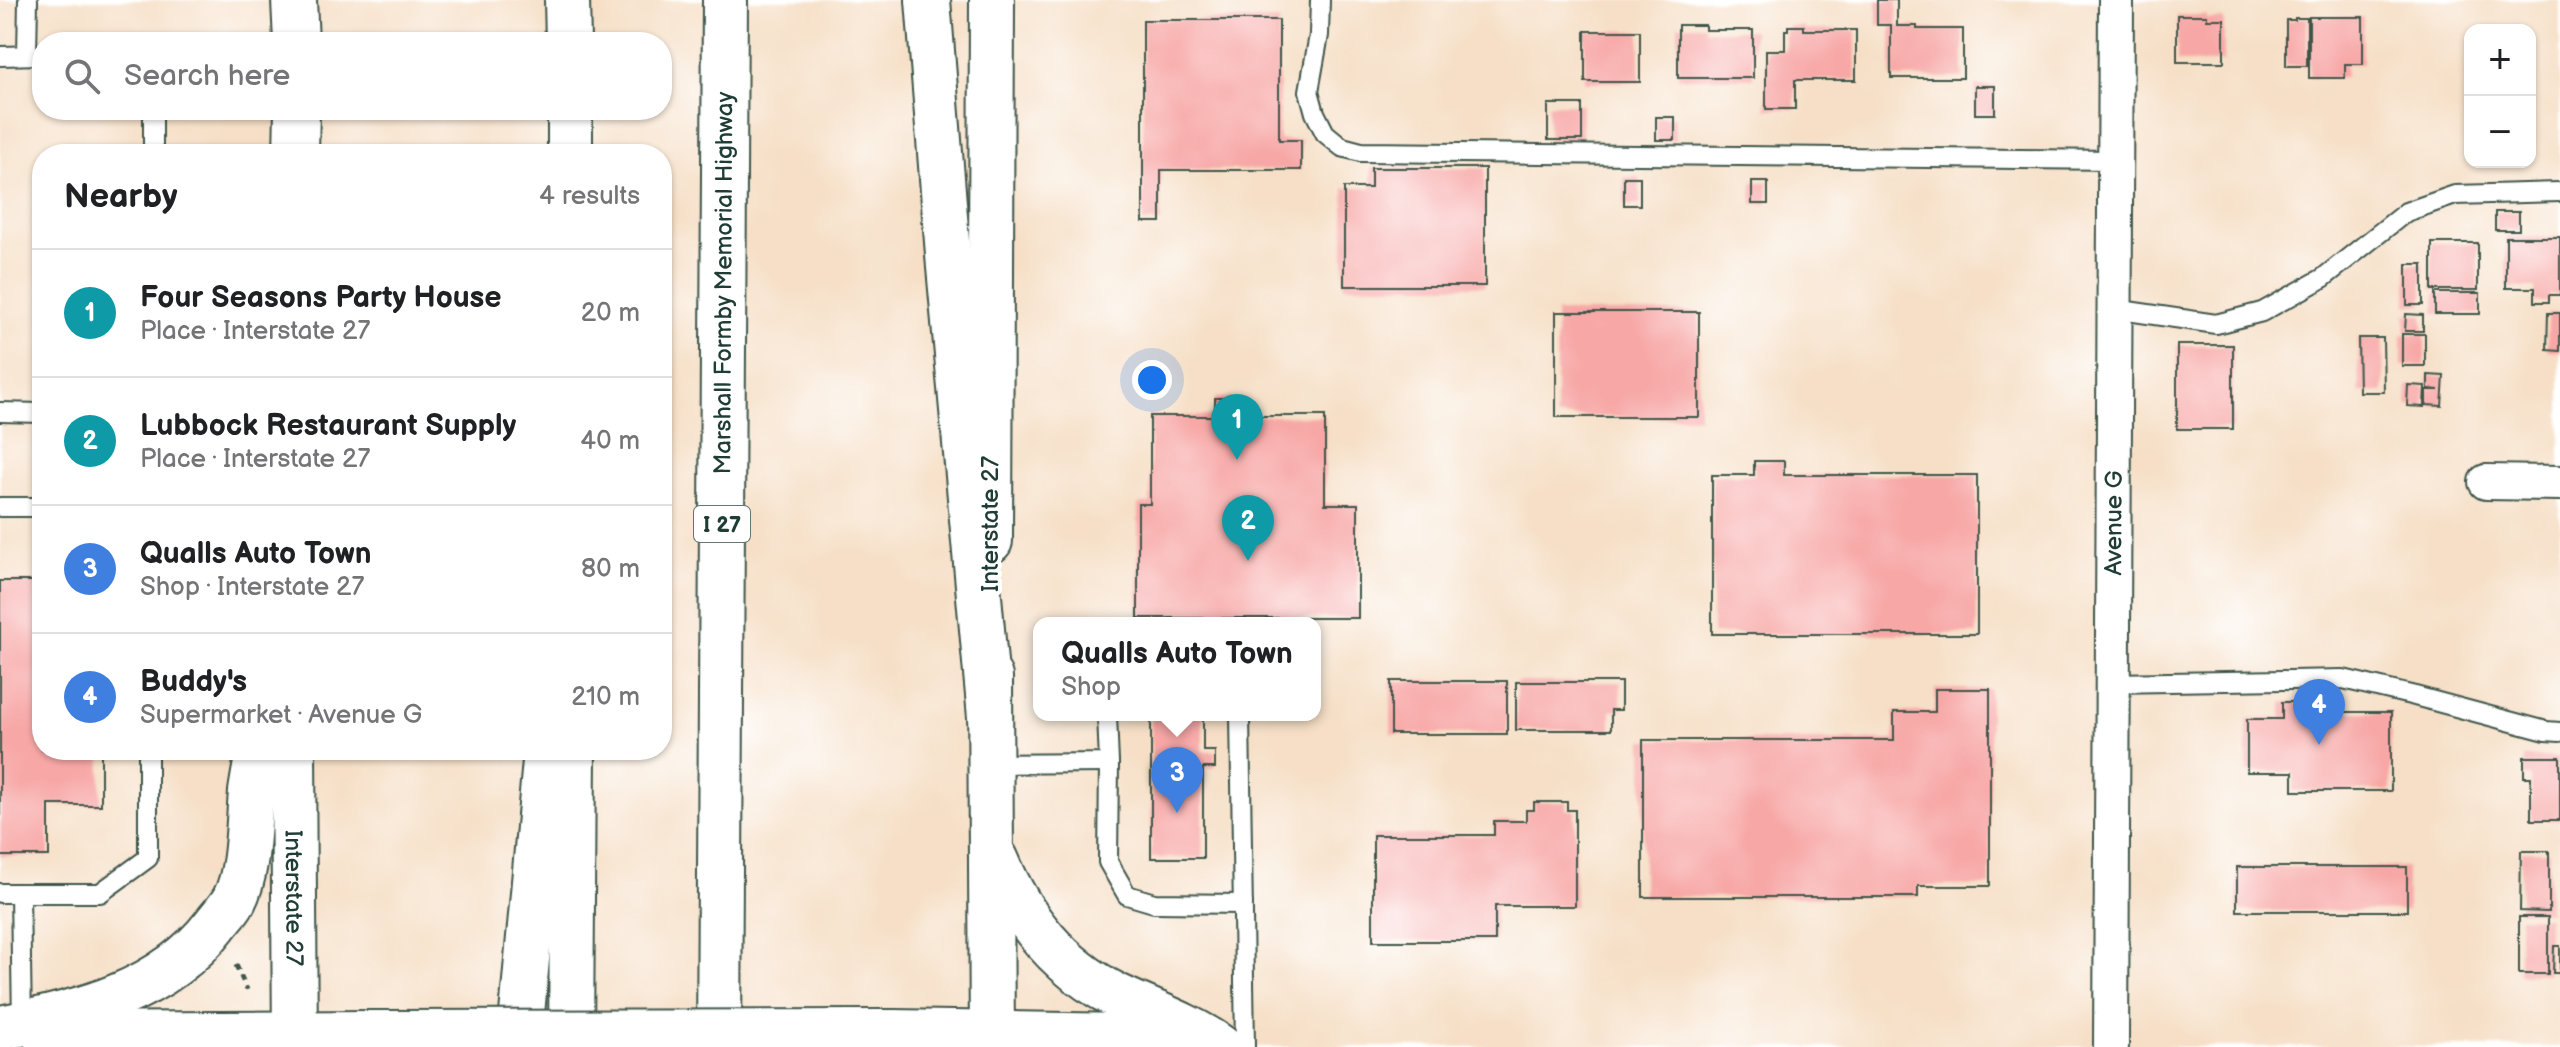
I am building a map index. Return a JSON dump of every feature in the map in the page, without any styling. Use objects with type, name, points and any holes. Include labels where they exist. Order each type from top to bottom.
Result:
[{"type":"main road","points":[[294,0],[296,32]]},
{"type":"main road","points":[[567,0],[568,32]]},
{"type":"main road","name":"Marshall Formby Memorial Highway","points":[[719,1047],[725,0]]},
{"type":"main road","points":[[928,0],[990,717]]},
{"type":"main road","name":"Interstate 27","points":[[992,0],[992,1040]]},
{"type":"main road","points":[[296,144],[297,120]]},
{"type":"main road","points":[[570,120],[570,144]]},
{"type":"main road","points":[[7,1029],[60,1017],[117,998],[151,980],[198,946],[234,900],[247,854],[256,760]]},
{"type":"main road","name":"Interstate 27","points":[[293,760],[295,1040]]},
{"type":"main road","points":[[519,1047],[545,760]]},
{"type":"main road","points":[[571,1047],[573,760]]},
{"type":"main road","points":[[991,846],[1022,911],[1054,953],[1112,994],[1223,1044]]},
{"type":"main road","points":[[7,1029],[295,1040],[374,1033],[893,1032],[992,1040],[1223,1044]]},
{"type":"street","name":"Avenue G","points":[[2111,1047],[2116,0]]},
{"type":"street","points":[[2486,482],[2560,483]]},
{"type":"lane","points":[[28,0],[32,32]]},
{"type":"lane","points":[[1320,0],[1319,35],[1309,91],[1325,133],[1342,147],[1361,152],[2115,160]]},
{"type":"lane","points":[[0,56],[32,55]]},
{"type":"lane","points":[[153,120],[153,144]]},
{"type":"lane","points":[[2114,309],[2216,324],[2262,312],[2323,278],[2406,212],[2455,195],[2560,192]]},
{"type":"lane","points":[[0,412],[32,413]]},
{"type":"lane","points":[[0,507],[32,507]]},
{"type":"lane","points":[[2112,683],[2343,679],[2560,732]]},
{"type":"lane","points":[[1107,721],[1108,862],[1127,895],[1154,903],[1243,904]]},
{"type":"lane","points":[[1223,1044],[1243,904],[1240,721]]},
{"type":"lane","points":[[0,893],[100,893],[148,858],[148,760]]},
{"type":"lane","points":[[990,764],[1109,763]]},
{"type":"lane","points":[[7,1029],[20,893]]},
{"type":"path","points":[[232,957],[247,990]]},
{"type":"path","points":[[240,973],[249,974]]},
{"type":"building","points":[[1877,0],[1897,0],[1897,26],[1963,29],[1963,78],[1891,78],[1891,25],[1877,25]]},
{"type":"building","points":[[2177,15],[2207,15],[2207,19],[2224,19],[2224,62],[2177,62]]},
{"type":"building","points":[[2309,17],[2363,17],[2363,64],[2345,64],[2345,78],[2309,78]]},
{"type":"building","points":[[2307,18],[2307,66],[2286,66],[2286,20]]},
{"type":"building","points":[[1143,20],[1279,20],[1279,140],[1301,140],[1301,170],[1161,170],[1161,222],[1143,222]]},
{"type":"building","points":[[1678,25],[1705,25],[1705,30],[1753,30],[1753,78],[1678,78]]},
{"type":"building","points":[[1788,26],[1804,26],[1804,30],[1856,30],[1856,80],[1795,80],[1795,109],[1766,109],[1766,50],[1785,50],[1785,30]]},
{"type":"building","points":[[1585,31],[1640,31],[1640,82],[1585,82]]},
{"type":"building","points":[[1975,86],[1995,86],[1995,114],[1975,114]]},
{"type":"building","points":[[1548,104],[1582,104],[1582,140],[1548,140]]},
{"type":"building","points":[[1656,117],[1675,117],[1675,140],[1656,140]]},
{"type":"building","points":[[1371,168],[1485,168],[1485,286],[1344,286],[1344,188],[1371,188]]},
{"type":"building","points":[[1624,177],[1640,177],[1640,205],[1624,205]]},
{"type":"building","points":[[1752,182],[1768,182],[1768,204],[1752,204]]},
{"type":"building","points":[[2495,212],[2519,212],[2519,230],[2495,230]]},
{"type":"building","points":[[2506,237],[2560,237],[2560,295],[2549,295],[2549,302],[2535,302],[2535,288],[2506,288]]},
{"type":"building","points":[[2432,243],[2478,243],[2478,290],[2432,290]]},
{"type":"building","points":[[2407,264],[2423,264],[2423,305],[2407,305]]},
{"type":"building","points":[[2435,293],[2480,293],[2480,314],[2435,314]]},
{"type":"building","points":[[1556,312],[1699,312],[1699,417],[1556,417]]},
{"type":"building","points":[[2548,313],[2560,313],[2560,351],[2547,350]]},
{"type":"building","points":[[2406,314],[2423,315],[2423,331],[2405,331]]},
{"type":"building","points":[[2402,334],[2425,334],[2425,366],[2402,366]]},
{"type":"building","points":[[2358,338],[2383,338],[2384,392],[2359,392]]},
{"type":"building","points":[[2177,345],[2233,345],[2233,429],[2177,429]]},
{"type":"building","points":[[2428,375],[2444,376],[2442,406],[2426,405],[2426,390],[2439,390],[2428,389]]},
{"type":"building","points":[[2408,385],[2425,386],[2424,407],[2407,406]]},
{"type":"building","points":[[1215,398],[1236,398],[1236,416],[1325,416],[1325,504],[1358,504],[1358,618],[1138,617],[1138,504],[1150,504],[1150,416],[1215,416]]},
{"type":"building","points":[[1754,461],[1784,461],[1784,475],[1977,475],[1977,634],[1712,634],[1712,475],[1754,475]]},
{"type":"building","points":[[0,581],[32,581],[32,760],[101,760],[101,805],[49,805],[49,856],[0,856]]},
{"type":"building","points":[[1391,681],[1507,681],[1507,734],[1391,734]]},
{"type":"building","points":[[1516,682],[1621,682],[1621,710],[1611,710],[1611,730],[1516,730]]},
{"type":"building","points":[[1935,689],[1990,689],[1990,886],[1918,886],[1918,897],[1643,897],[1643,740],[1894,740],[1894,712],[1935,712]]},
{"type":"building","points":[[2282,702],[2326,702],[2326,712],[2391,712],[2391,791],[2293,791],[2293,772],[2247,772],[2247,719],[2282,719]]},
{"type":"building","points":[[1151,721],[1203,721],[1203,751],[1215,751],[1215,768],[1203,768],[1203,858],[1151,858]]},
{"type":"building","points":[[2524,757],[2560,757],[2560,820],[2531,820],[2531,777],[2524,777]]},
{"type":"building","points":[[1534,802],[1567,802],[1567,810],[1575,810],[1575,906],[1495,906],[1495,941],[1373,941],[1373,835],[1494,835],[1494,821],[1526,821],[1526,810],[1534,810]]},
{"type":"building","points":[[2521,851],[2549,851],[2549,912],[2520,911]]},
{"type":"building","points":[[2237,867],[2407,867],[2407,911],[2237,911]]},
{"type":"building","points":[[2519,917],[2548,917],[2548,974],[2519,974]]},
{"type":"building","points":[[2554,946],[2560,946],[2560,973],[2553,973]]},
{"type":"place","name":"Four Seasons Party House","points":[[1237,460]]},
{"type":"place","name":"Lubbock Restaurant Supply","points":[[1248,561]]},
{"type":"place","name":"Buddy's","points":[[2319,745]]},
{"type":"place","name":"Qualls Auto Town","points":[[1177,813]]}]
